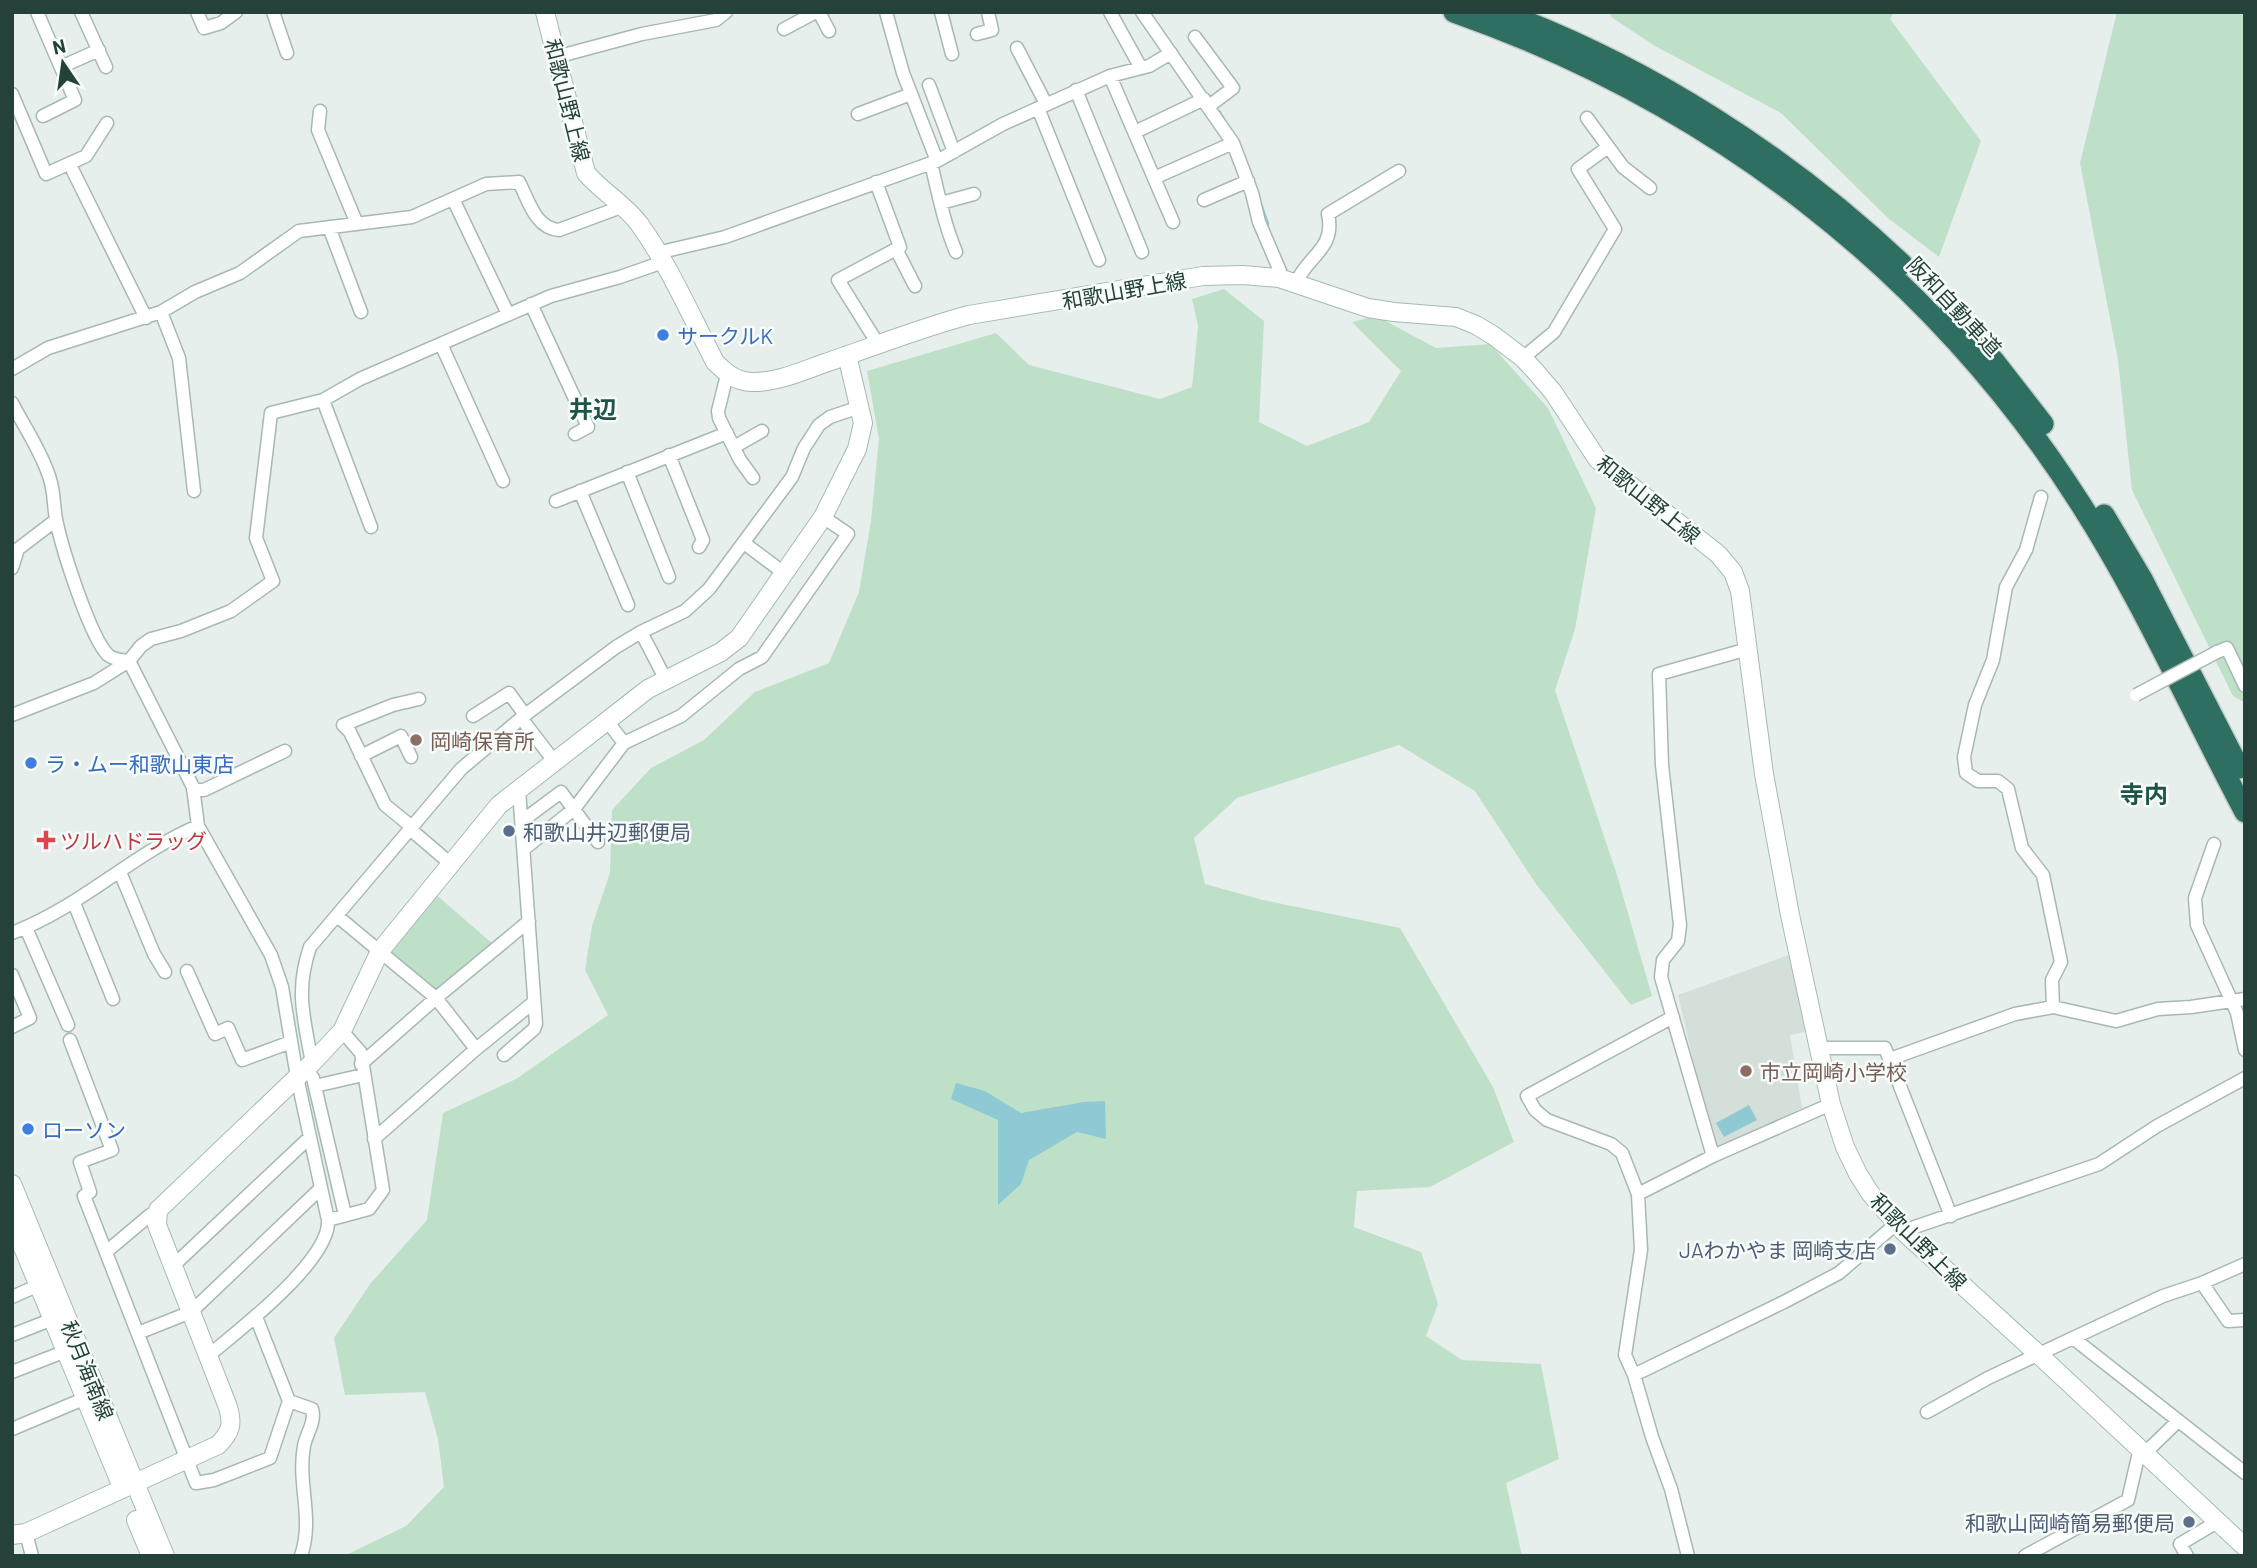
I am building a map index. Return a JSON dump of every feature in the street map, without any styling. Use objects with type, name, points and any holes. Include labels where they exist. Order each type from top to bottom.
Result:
[{"type":"highway","name":"阪和自動車道","points":[[1454,12],[1577,61],[1716,138],[1793,191],[1832,222],[1891,273],[1941,323],[2013,407],[2081,504],[2129,587],[2245,812]]},
{"type":"highway","name":"阪和自動車道","points":[[1501,12],[1572,41],[1634,72],[1753,144],[1872,236],[1952,314],[2025,398],[2093,496],[2142,579],[2245,780]]},
{"type":"main road","name":"和歌山野上線","points":[[545,12],[586,173],[596,186],[639,223],[715,362],[727,374],[739,380],[767,380],[969,315],[1203,276],[1244,275],[1287,280],[1368,308],[1456,317],[1494,335],[1523,358],[1553,392],[1598,460],[1718,554],[1732,572],[1740,591],[1763,774],[1790,915],[1831,1104],[1845,1147],[1858,1174],[1870,1193],[1900,1228],[2245,1547]]},
{"type":"main road","points":[[17,1532],[187,1459],[218,1444],[228,1435],[231,1428],[228,1407],[157,1226],[158,1210],[342,1031],[380,951],[499,805],[648,689],[739,638],[823,517],[857,449],[863,423],[847,355]]},
{"type":"main road","name":"秋月海南線","points":[[12,1184],[128,1486],[151,1556]]},
{"type":"main road","name":"秋月海南線","points":[[12,1221],[86,1398],[165,1556]]},
{"type":"street","points":[[37,12],[75,100],[43,116]]},
{"type":"street","points":[[81,12],[106,67]]},
{"type":"street","points":[[197,12],[204,29],[221,23],[236,12]]},
{"type":"street","points":[[273,12],[286,53]]},
{"type":"street","points":[[556,57],[642,34],[716,20],[726,12]]},
{"type":"street","points":[[784,29],[818,12],[829,31]]},
{"type":"street","points":[[886,12],[903,73],[934,162],[945,224],[956,252]]},
{"type":"street","points":[[941,12],[952,54]]},
{"type":"street","points":[[977,33],[992,30],[988,12]]},
{"type":"street","points":[[1110,12],[1140,68]]},
{"type":"street","points":[[1142,12],[1233,143],[1248,181],[1259,222],[1280,271],[1287,280],[1299,275],[1321,251],[1330,223],[1328,214],[1399,171]]},
{"type":"street","points":[[1135,132],[1206,103],[1233,88],[1195,37]]},
{"type":"street","points":[[1017,48],[1042,106],[1099,260]]},
{"type":"street","points":[[61,67],[99,50]]},
{"type":"street","points":[[12,715],[94,683],[129,661],[141,646],[151,639],[181,631],[231,611],[274,581],[256,538],[271,413],[323,400],[360,379],[551,296],[620,277],[660,258],[934,162],[1003,124],[1076,90],[1111,76],[1149,66],[1171,53]]},
{"type":"street","points":[[1111,76],[1173,222]]},
{"type":"street","points":[[929,85],[954,152]]},
{"type":"street","points":[[1076,90],[1142,252]]},
{"type":"street","points":[[12,94],[46,174],[86,156],[107,123]]},
{"type":"street","points":[[858,114],[911,94]]},
{"type":"street","points":[[320,111],[318,130],[357,224]]},
{"type":"street","points":[[1587,118],[1629,174],[1650,188]]},
{"type":"street","points":[[1154,178],[1233,143]]},
{"type":"street","points":[[1523,358],[1554,332],[1615,229],[1578,169],[1608,146]]},
{"type":"street","points":[[73,171],[146,318]]},
{"type":"street","points":[[12,369],[48,348],[161,312],[195,292],[240,273],[299,231],[412,217],[486,184],[519,181],[539,223],[548,229],[559,230],[621,206]]},
{"type":"street","points":[[1204,200],[1248,181]]},
{"type":"street","points":[[876,182],[900,247],[838,280],[878,344]]},
{"type":"street","points":[[941,203],[974,194]]},
{"type":"street","points":[[453,199],[508,314]]},
{"type":"street","points":[[329,227],[361,312]]},
{"type":"street","points":[[896,249],[915,286]]},
{"type":"street","points":[[531,304],[588,427],[575,434]]},
{"type":"street","points":[[161,312],[179,358],[194,491]]},
{"type":"street","points":[[442,344],[503,481]]},
{"type":"street","points":[[727,374],[718,411],[740,460],[753,478]]},
{"type":"street","points":[[323,400],[371,527]]},
{"type":"street","points":[[12,403],[49,473],[54,491],[56,520],[88,619],[107,654],[115,659],[129,661]]},
{"type":"street","points":[[208,1356],[256,1317],[304,1269],[317,1251],[328,1228],[310,1137],[305,1069],[302,970],[310,947],[461,769],[523,717],[616,647],[685,611],[696,602],[709,589],[792,477],[804,448],[819,425],[831,417],[860,407]]},
{"type":"street","points":[[734,447],[762,431]]},
{"type":"street","points":[[556,501],[727,433]]},
{"type":"street","points":[[670,455],[704,540],[699,547]]},
{"type":"street","points":[[627,472],[669,578]]},
{"type":"street","points":[[580,491],[628,605]]},
{"type":"street","points":[[2041,497],[2026,550],[2006,587],[1993,660],[1975,705],[1964,757],[1966,773],[1978,781],[1998,781],[2008,789],[2022,848],[2043,875],[2061,962],[2052,980],[2053,1007]]},
{"type":"street","points":[[524,849],[574,809],[624,743],[681,716],[739,669],[762,657],[848,534],[823,517]]},
{"type":"street","points":[[12,568],[18,549],[56,520]]},
{"type":"street","points":[[744,543],[785,573]]},
{"type":"street","points":[[641,632],[666,680]]},
{"type":"street","points":[[727,647],[739,669]]},
{"type":"street","points":[[2136,695],[2227,648],[2245,686]]},
{"type":"street","points":[[1713,1156],[1661,977],[1663,960],[1678,941],[1680,925],[1662,765],[1658,674],[1748,649]]},
{"type":"street","points":[[129,661],[193,790],[198,826],[271,956],[282,987],[291,1042],[305,1069],[312,1076],[315,1086],[345,1215]]},
{"type":"street","points":[[474,716],[509,694],[554,761]]},
{"type":"street","points":[[419,699],[393,705],[343,725],[350,732],[385,805],[451,864]]},
{"type":"street","points":[[607,721],[624,743]]},
{"type":"street","points":[[361,756],[401,736],[411,757]]},
{"type":"street","points":[[193,790],[204,790],[285,751]]},
{"type":"street","points":[[504,1055],[534,1029],[536,1024],[519,790]]},
{"type":"street","points":[[522,821],[561,792],[598,842]]},
{"type":"street","points":[[12,933],[74,903],[173,837],[198,826]]},
{"type":"street","points":[[2214,844],[2195,898],[2197,925],[2238,1001],[2237,1013],[2245,1050]]},
{"type":"street","points":[[120,872],[154,954],[165,972]]},
{"type":"street","points":[[74,903],[114,999]]},
{"type":"street","points":[[337,916],[436,998],[476,1049]]},
{"type":"street","points":[[315,1086],[362,1070],[436,998],[529,921]]},
{"type":"street","points":[[26,928],[68,1025]]},
{"type":"street","points":[[187,971],[215,1034],[228,1028],[242,1060],[291,1042]]},
{"type":"street","points":[[12,975],[30,1018],[12,1027]]},
{"type":"street","points":[[1890,1059],[2015,1014],[2053,1007],[2116,1021],[2158,1009],[2238,1001]]},
{"type":"street","points":[[374,1139],[534,1002]]},
{"type":"street","points":[[1673,1017],[1527,1096],[1535,1110],[1547,1120],[1611,1144],[1622,1153],[1638,1194],[1641,1250],[1625,1355],[1671,1489],[1688,1556]]},
{"type":"street","points":[[328,1220],[369,1209],[383,1189],[361,1054],[342,1031]]},
{"type":"street","points":[[70,1040],[112,1150],[80,1162],[90,1192],[84,1196],[196,1483],[214,1480],[270,1458],[289,1401],[256,1317]]},
{"type":"street","points":[[1821,1048],[1885,1048],[1951,1216]]},
{"type":"street","points":[[1634,1375],[1839,1273],[1900,1228],[1951,1216],[2099,1164],[2157,1126],[2245,1077]]},
{"type":"street","points":[[1638,1194],[1713,1156],[1831,1104]]},
{"type":"street","points":[[173,1266],[310,1137]]},
{"type":"street","points":[[138,1333],[191,1312],[321,1188]]},
{"type":"street","points":[[106,1251],[150,1215],[157,1215]]},
{"type":"street","points":[[1927,1412],[2038,1354],[2163,1296],[2245,1264]]},
{"type":"street","points":[[2202,1283],[2228,1321],[2245,1320]]},
{"type":"street","points":[[12,1297],[39,1285]]},
{"type":"street","points":[[12,1335],[53,1319]]},
{"type":"street","points":[[2073,1338],[2245,1473]]},
{"type":"street","points":[[12,1372],[66,1351]]},
{"type":"street","points":[[12,1429],[86,1398]]},
{"type":"street","points":[[289,1401],[312,1409],[314,1416],[304,1445],[302,1468],[306,1539],[300,1556]]},
{"type":"street","points":[[2025,1556],[2128,1500],[2142,1451],[2178,1421]]},
{"type":"street","points":[[2186,1556],[2180,1544],[2217,1522]]},
{"type":"street","points":[[17,1532],[32,1556]]},
{"type":"shaded area","name":"市立岡崎小学校","points":[[1792,954],[1809,1031],[1790,1035],[1802,1108],[1714,1151],[1678,995]]},
{"type":"green space","points":[[1610,12],[1894,12],[1890,19],[1981,141],[1939,257],[1889,219],[1781,113],[1655,46],[1611,17]]},
{"type":"green space","points":[[2117,12],[2245,12],[2245,703],[2233,696],[2132,490],[2118,360],[2080,163]]},
{"type":"green space","points":[[1224,289],[1264,321],[1259,422],[1307,446],[1369,422],[1401,371],[1352,322],[1376,316],[1436,348],[1490,344],[1548,408],[1596,508],[1575,629],[1555,690],[1617,875],[1652,996],[1631,1005],[1536,884],[1475,791],[1399,745],[1237,798],[1194,838],[1205,884],[1263,900],[1400,928],[1493,1087],[1514,1142],[1430,1187],[1357,1191],[1354,1227],[1421,1252],[1438,1304],[1426,1336],[1462,1360],[1541,1364],[1559,1459],[1506,1483],[1522,1556],[344,1556],[406,1526],[444,1487],[438,1439],[425,1392],[345,1395],[334,1338],[370,1284],[427,1220],[443,1113],[516,1079],[608,1015],[585,970],[592,926],[610,873],[612,810],[651,768],[704,740],[755,692],[829,663],[859,592],[871,521],[879,439],[867,371],[996,333],[1029,365],[1160,399],[1192,387],[1198,326],[1192,299]]},
{"type":"green space","points":[[434,893],[493,944],[437,992],[388,954]]},
{"type":"water","points":[[956,1083],[985,1091],[1021,1113],[1105,1101],[1106,1139],[1077,1132],[1029,1160],[1021,1184],[998,1205],[998,1120],[951,1099]]},
{"type":"water","points":[[1749,1105],[1757,1120],[1724,1137],[1716,1123]]},
{"type":"waterway","points":[[1219,111],[1225,121]]},
{"type":"waterway","points":[[1261,204],[1268,224]]},
{"type":"place","name":"サークルK","points":[[663,335]]},
{"type":"place","name":"岡崎保育所","points":[[416,740]]},
{"type":"place","name":"ラ・ムー和歌山東店","points":[[31,763]]},
{"type":"place","name":"和歌山井辺郵便局","points":[[509,831]]},
{"type":"place","name":"ツルハドラッグ","points":[[46,840]]},
{"type":"place","name":"市立岡崎小学校","points":[[1746,1071]]},
{"type":"place","name":"ローソン","points":[[28,1129]]},
{"type":"place","name":"JAわかやま 岡崎支店","points":[[1890,1249]]},
{"type":"place","name":"和歌山岡崎簡易郵便局","points":[[2189,1522]]},
{"type":"district","name":"井辺","points":[[593,408]]},
{"type":"district","name":"寺内","points":[[2144,793]]}]
